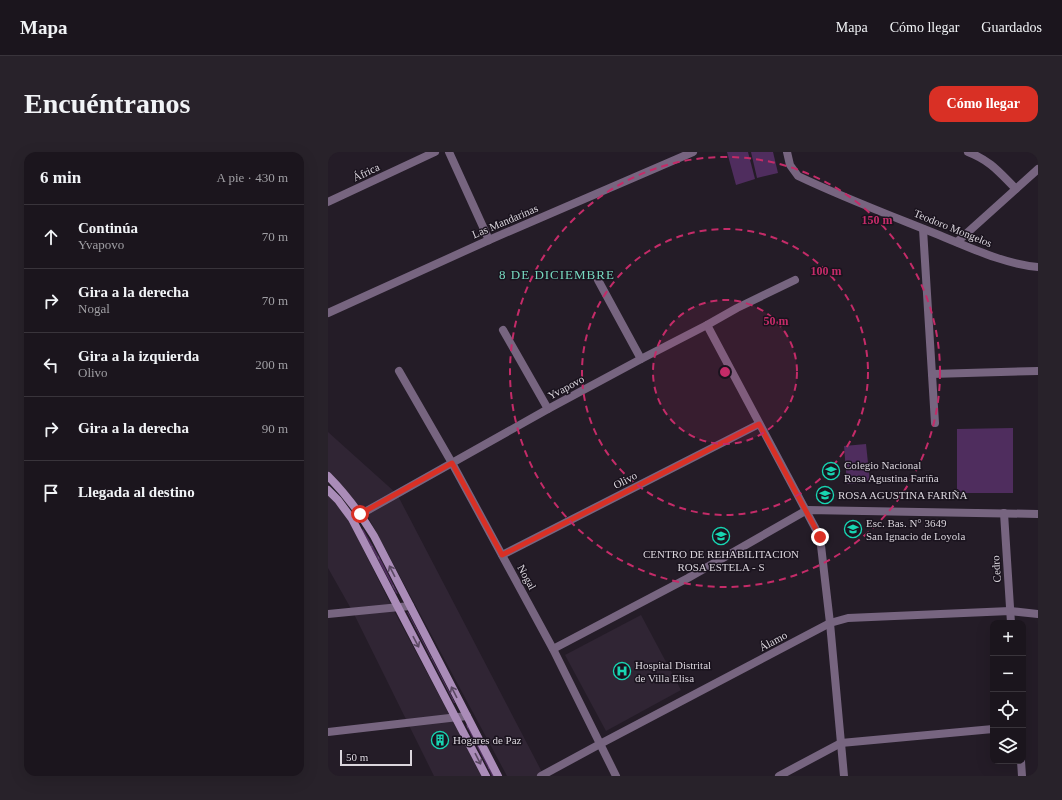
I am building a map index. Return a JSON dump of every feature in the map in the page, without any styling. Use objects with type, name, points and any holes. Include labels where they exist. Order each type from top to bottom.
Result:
[{"type":"main road","points":[[328,476],[345,493],[374,536],[498,776]]},
{"type":"main road","points":[[328,490],[338,500],[352,519],[486,776]]},
{"type":"street","name":"África","points":[[328,202],[435,152]]},
{"type":"street","points":[[449,152],[489,240]]},
{"type":"street","name":"Las Mandarinas","points":[[328,313],[489,240],[692,152]]},
{"type":"street","name":"Teodoro Mongelos","points":[[787,152],[790,165],[798,176],[1005,261],[1025,266],[1038,267]]},
{"type":"street","points":[[968,152],[993,165],[1016,188]]},
{"type":"street","points":[[957,242],[1038,169]]},
{"type":"street","points":[[923,228],[935,423]]},
{"type":"street","points":[[598,280],[641,359]]},
{"type":"street","name":"Yvapovo","points":[[352,519],[548,409],[737,308],[795,280]]},
{"type":"street","points":[[707,325],[820,537],[830,623],[844,776]]},
{"type":"street","points":[[503,330],[548,409]]},
{"type":"street","name":"Nogal","points":[[400,371],[553,649],[616,776]]},
{"type":"street","points":[[932,374],[1038,371]]},
{"type":"street","name":"Olivo","points":[[502,555],[759,424]]},
{"type":"street","points":[[553,649],[688,578],[806,510],[1038,514]]},
{"type":"street","name":"Cedro","points":[[1004,513],[1011,620]]},
{"type":"street","points":[[328,614],[410,606]]},
{"type":"street","name":"Álamo","points":[[541,776],[830,623],[848,618],[1010,611],[1038,614]]},
{"type":"street","points":[[328,732],[467,716]]},
{"type":"street","points":[[779,776],[841,743],[990,729]]},
{"type":"street","points":[[1021,764],[1022,776]]},
{"type":"shaded area","points":[[328,432],[397,494],[544,776],[507,776],[366,513],[364,513],[328,477]]},
{"type":"shaded area","points":[[328,494],[337,503],[350,523],[393,609],[482,776],[434,776],[354,614],[328,568]]},
{"type":"shaded area","name":"Hospital Distrital de Villa Elisa","points":[[641,615],[681,690],[606,731],[565,655]]},
{"type":"green space","points":[[727,152],[748,152],[755,179],[736,185]]},
{"type":"green space","points":[[751,152],[773,152],[778,173],[757,178]]},
{"type":"green space","points":[[1013,428],[1013,493],[957,493],[957,429]]},
{"type":"green space","points":[[866,444],[870,482],[847,484],[844,446]]},
{"type":"green space","points":[[363,529],[398,594],[396,593],[362,530]]},
{"type":"green space","points":[[408,612],[455,703],[454,703]]},
{"type":"green space","points":[[467,724],[494,776],[492,776],[466,725]]},
{"type":"place","name":"Colegio Nacional Rosa Agustina Fariña","points":[[831,471]]},
{"type":"place","name":"ROSA AGUSTINA FARIÑA","points":[[825,495]]},
{"type":"place","name":"Esc. Bas. N° 3649 San Ignacio de Loyola","points":[[853,529]]},
{"type":"place","name":"CENTRO DE REHABILITACION ROSA ESTELA - S","points":[[721,536]]},
{"type":"place","name":"Hospital Distrital de Villa Elisa","points":[[622,671]]},
{"type":"place","name":"Hogares de Paz","points":[[440,740]]},
{"type":"district","name":"8 DE DICIEMBRE","points":[[557,274]]},
{"type":"route","points":[[360,514],[452,463],[502,555],[759,424],[820,537]]}]
